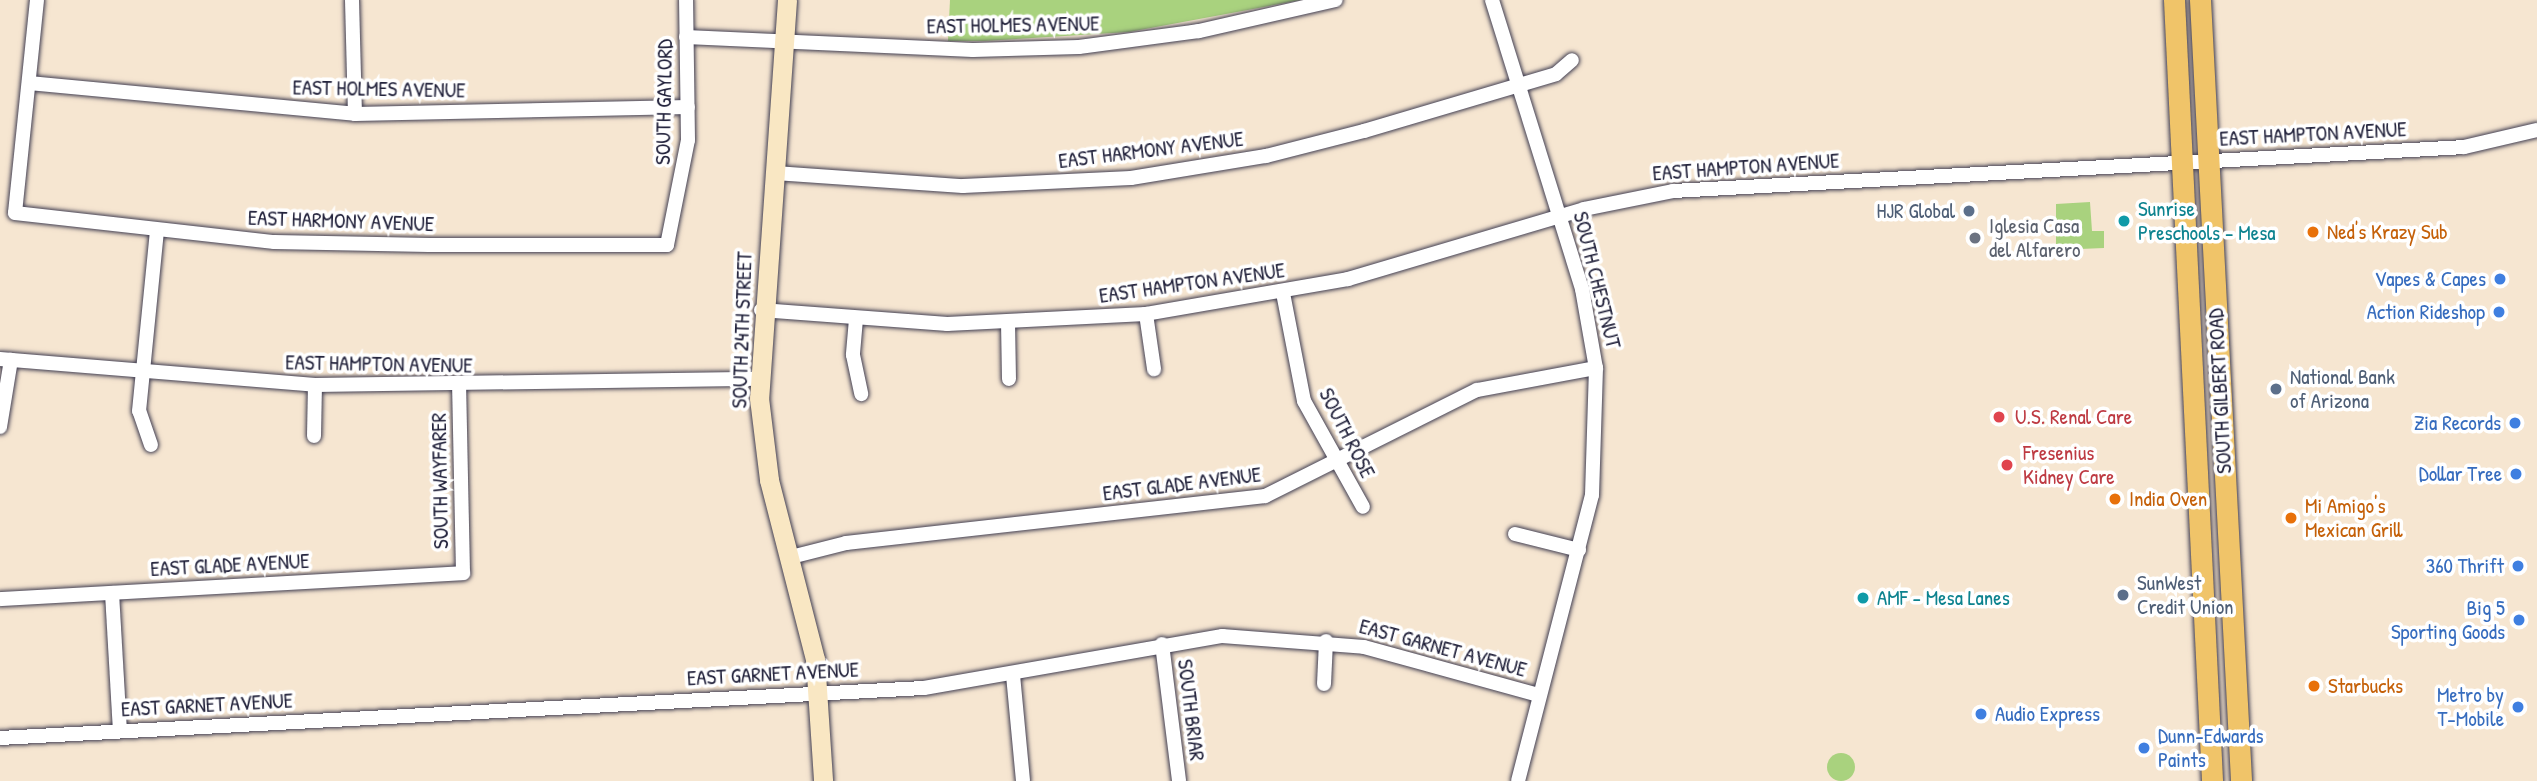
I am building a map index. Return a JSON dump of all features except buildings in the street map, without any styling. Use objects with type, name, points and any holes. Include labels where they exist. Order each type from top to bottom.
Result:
[{"type":"main road","name":"SOUTH GILBERT ROAD","points":[[2174,0],[2211,781]]},
{"type":"main road","name":"SOUTH GILBERT ROAD","points":[[2200,0],[2241,781]]},
{"type":"street","points":[[30,83],[37,0]]},
{"type":"street","points":[[352,0],[355,114]]},
{"type":"street","name":"SOUTH GAYLORD","points":[[667,245],[684,171],[688,107],[686,0]]},
{"type":"street","name":"SOUTH 24TH STREET","points":[[788,0],[761,310],[759,379],[766,460],[820,692],[823,781]]},
{"type":"street","name":"EAST HOLMES AVENUE","points":[[686,37],[785,38],[952,50],[1079,47],[1199,31],[1336,0]]},
{"type":"street","name":"SOUTH CHESTNUT","points":[[1492,0],[1523,85],[1561,217],[1596,368],[1592,495],[1538,695],[1518,781]]},
{"type":"street","name":"EAST HARMONY AVENUE","points":[[775,173],[963,186],[1131,178],[1266,156],[1523,85],[1556,74],[1572,60]]},
{"type":"street","name":"EAST HOLMES AVENUE","points":[[30,83],[355,114],[688,107]]},
{"type":"street","name":"EAST HARMONY AVENUE","points":[[30,83],[15,213],[274,242],[667,245]]},
{"type":"street","name":"EAST HAMPTON AVENUE","points":[[761,310],[856,319],[1007,322],[1146,314],[1283,293],[1409,265],[1561,217],[1689,189],[2464,147],[2537,130]]},
{"type":"street","points":[[151,445],[139,411],[157,230]]},
{"type":"street","name":"SOUTH ROSE","points":[[1283,293],[1304,401],[1363,508]]},
{"type":"street","points":[[1146,314],[1154,369]]},
{"type":"street","points":[[856,319],[853,355],[861,394]]},
{"type":"street","points":[[1007,322],[1009,379]]},
{"type":"street","points":[[0,427],[5,359]]},
{"type":"street","name":"EAST HAMPTON AVENUE","points":[[5,359],[315,385],[459,387],[759,379]]},
{"type":"street","name":"EAST GLADE AVENUE","points":[[790,557],[846,543],[1265,496],[1338,465],[1478,390],[1596,368]]},
{"type":"street","points":[[314,436],[315,385]]},
{"type":"street","name":"SOUTH WAYFARER","points":[[459,387],[463,573]]},
{"type":"street","points":[[1515,534],[1579,550]]},
{"type":"street","name":"EAST GLADE AVENUE","points":[[0,599],[463,573]]},
{"type":"street","points":[[112,593],[120,731]]},
{"type":"street","name":"EAST GARNET AVENUE","points":[[0,738],[820,692],[1013,675],[1162,644],[1255,636],[1326,641],[1407,656],[1538,695]]},
{"type":"street","points":[[1324,684],[1326,641]]},
{"type":"street","name":"SOUTH BRIAR","points":[[1162,644],[1179,781]]},
{"type":"street","points":[[1013,675],[1023,781]]},
{"type":"green space","points":[[950,0],[1301,0],[1129,32],[948,41]]},
{"type":"green space","points":[[2090,202],[2092,231],[2104,231],[2104,248],[2056,250],[2056,204]]},
{"type":"green space","points":[[1841,753],[1851,757],[1855,767],[1851,777],[1841,781],[1831,777],[1827,767],[1831,757]]},
{"type":"place","name":"HJR Global","points":[[1969,211]]},
{"type":"place","name":"Sunrise Preschools - Mesa","points":[[2124,221]]},
{"type":"place","name":"Ned's Krazy Sub","points":[[2313,232]]},
{"type":"place","name":"Iglesia Casa del Alfarero","points":[[1975,238]]},
{"type":"place","name":"Vapes & Capes","points":[[2500,279]]},
{"type":"place","name":"Action Rideshop","points":[[2499,312]]},
{"type":"place","name":"National Bank of Arizona","points":[[2276,389]]},
{"type":"place","name":"U.S. Renal Care","points":[[1999,417]]},
{"type":"place","name":"Zia Records","points":[[2515,423]]},
{"type":"place","name":"Fresenius Kidney Care","points":[[2007,465]]},
{"type":"place","name":"Dollar Tree","points":[[2516,474]]},
{"type":"place","name":"India Oven","points":[[2115,499]]},
{"type":"place","name":"Mi Amigo's Mexican Grill","points":[[2291,518]]},
{"type":"place","name":"360 Thrift","points":[[2518,566]]},
{"type":"place","name":"SunWest Credit Union","points":[[2123,595]]},
{"type":"place","name":"AMF - Mesa Lanes","points":[[1863,598]]},
{"type":"place","name":"Big 5 Sporting Goods","points":[[2519,620]]},
{"type":"place","name":"Starbucks","points":[[2314,686]]},
{"type":"place","name":"Metro by T-Mobile","points":[[2518,707]]},
{"type":"place","name":"Audio Express","points":[[1981,714]]},
{"type":"place","name":"Dunn-Edwards Paints","points":[[2144,748]]}]
